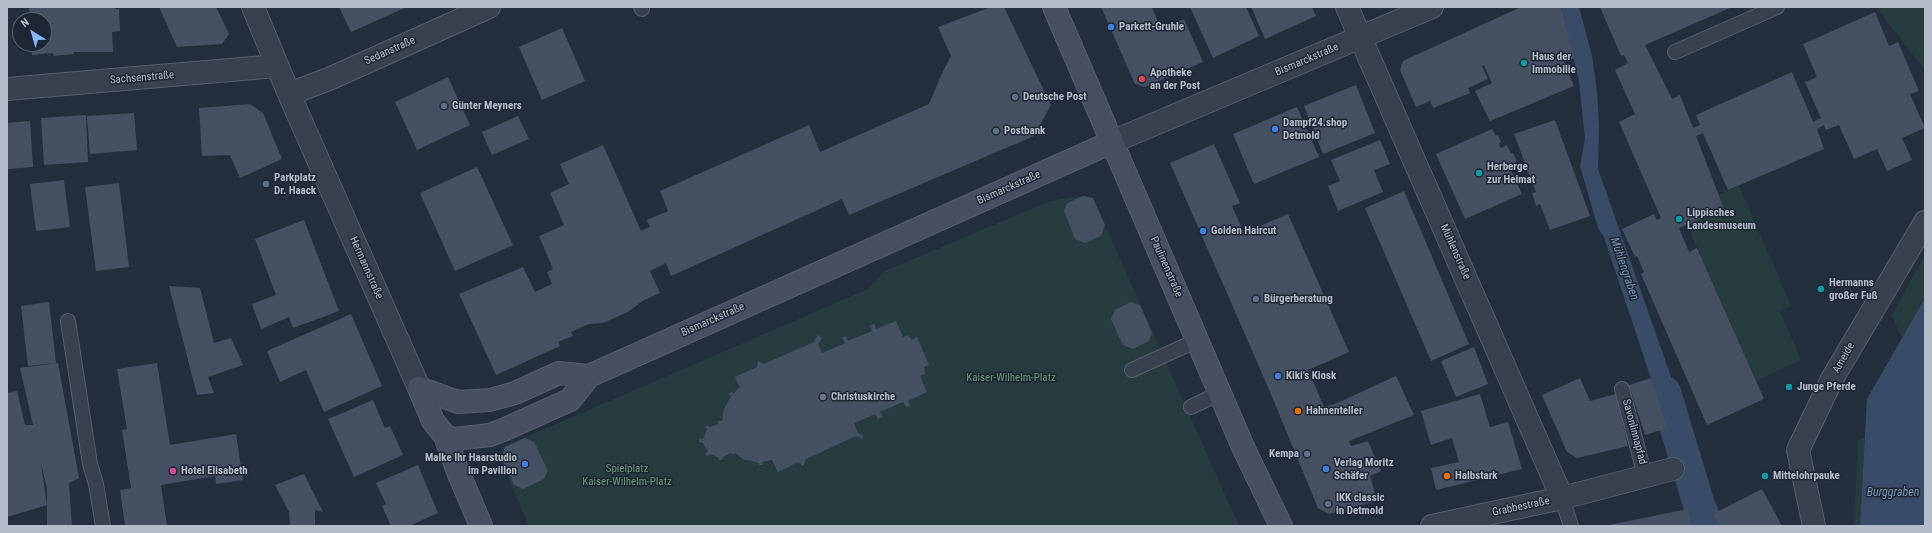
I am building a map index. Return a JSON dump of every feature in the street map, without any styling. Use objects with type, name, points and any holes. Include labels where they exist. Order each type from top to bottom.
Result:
[{"type":"street","name":"Hermannstraße","points":[[254,7],[289,94],[433,421],[445,436],[481,526]]},
{"type":"street","name":"Sedanstraße","points":[[289,94],[329,78],[489,7]]},
{"type":"street","name":"Paulinenstraße","points":[[1054,7],[1243,447],[1281,526]]},
{"type":"street","name":"Mühlenstraße","points":[[1347,7],[1460,262],[1562,498]]},
{"type":"street","name":"Bismarckstraße","points":[[445,436],[454,440],[490,435],[503,430],[570,400],[589,376],[1112,142],[1432,7]]},
{"type":"street","name":"Sachsenstraße","points":[[7,90],[277,66]]},
{"type":"street","name":"Ameide","points":[[1814,526],[1798,450],[1832,379],[1925,222]]},
{"type":"street","name":"Bismarckstraße","points":[[419,388],[458,402],[484,400],[515,393],[559,373],[589,376]]},
{"type":"street","name":"Grabbestraße","points":[[1432,526],[1562,498],[1673,469]]},
{"type":"lane","points":[[1675,52],[1777,7]]},
{"type":"lane","points":[[68,321],[90,464],[96,484],[103,526]]},
{"type":"lane","points":[[1132,370],[1198,340]]},
{"type":"lane","name":"Savonlinnapfad","points":[[1622,389],[1645,476]]},
{"type":"lane","points":[[1191,406],[1220,393]]},
{"type":"lane","name":"Grabbestraße","points":[[1562,498],[1571,526]]},
{"type":"green space","points":[[1878,7],[1925,7],[1925,71],[1880,12]]},
{"type":"green space","points":[[1739,186],[1791,306],[1780,311],[1801,360],[1756,381],[1687,224],[1724,209],[1719,195]]},
{"type":"green space","name":"Kaiser-Wilhelm-Platz","points":[[1083,196],[1093,198],[1239,526],[529,526],[499,457],[503,447],[868,289],[885,271],[1050,201]]},
{"type":"green space","points":[[1925,255],[1925,298],[1902,339],[1892,315]]},
{"type":"green space","points":[[1865,437],[1860,526],[1854,526],[1858,441]]},
{"type":"water","points":[[1561,7],[1579,7],[1592,56],[1597,91],[1599,126],[1598,169],[1690,431],[1670,436],[1604,237],[1598,228],[1580,166],[1585,139],[1579,81]]},
{"type":"water","name":"Burggraben","points":[[1925,298],[1925,526],[1860,526],[1867,399]]},
{"type":"water","points":[[1709,504],[1720,526],[1691,526],[1688,509]]},
{"type":"building","points":[[29,7],[115,7],[115,9],[119,9],[120,31],[112,32],[113,52],[73,52],[74,54],[54,56],[53,53],[32,55],[32,52],[52,52],[52,12],[29,12]]},
{"type":"building","points":[[159,7],[216,7],[229,34],[222,44],[177,47]]},
{"type":"building","points":[[339,7],[407,7],[351,32]]},
{"type":"building","points":[[991,7],[1004,7],[1051,105],[1034,136],[849,215],[842,199],[671,276],[666,263],[650,271],[660,293],[644,300],[628,312],[603,323],[589,324],[571,332],[573,336],[558,342],[560,346],[496,375],[459,294],[523,267],[535,292],[552,284],[547,272],[553,269],[539,236],[564,225],[550,193],[569,184],[560,164],[603,145],[641,231],[650,227],[647,220],[668,211],[660,191],[809,125],[820,152],[929,104],[951,56],[938,27]]},
{"type":"building","points":[[1101,7],[1152,7],[1159,24],[1156,25],[1158,30],[1184,19],[1203,62],[1145,87],[1135,84]]},
{"type":"building","points":[[1190,7],[1246,7],[1259,36],[1213,58]]},
{"type":"building","points":[[1251,7],[1312,7],[1316,16],[1265,39]]},
{"type":"building","name":"Haus der Immobilie","points":[[1521,7],[1561,7],[1574,58],[1564,62],[1574,86],[1490,121],[1475,91],[1492,83],[1484,65],[1482,66],[1488,79],[1468,88],[1470,93],[1433,108],[1430,101],[1416,107],[1400,70],[1403,61]]},
{"type":"building","name":"Lippisches Landesmuseum","points":[[1600,7],[1732,7],[1645,45],[1672,99],[1680,95],[1693,128],[1700,125],[1696,115],[1792,72],[1813,122],[1821,118],[1805,82],[1817,77],[1803,44],[1875,12],[1889,46],[1898,42],[1919,91],[1910,94],[1925,128],[1902,138],[1912,160],[1887,171],[1877,149],[1854,159],[1839,125],[1826,130],[1824,125],[1817,129],[1824,149],[1728,190],[1703,133],[1696,136],[1724,209],[1679,228],[1689,252],[1697,248],[1764,399],[1707,425],[1641,274],[1644,272],[1622,229],[1654,214],[1657,220],[1661,218],[1619,122],[1635,114],[1615,70],[1628,63],[1624,55],[1621,56]]},
{"type":"building","points":[[562,28],[585,81],[542,100],[519,47]]},
{"type":"building","points":[[448,77],[470,125],[417,150],[395,102]]},
{"type":"building","points":[[1356,85],[1375,133],[1323,154],[1304,106]]},
{"type":"building","points":[[250,104],[263,113],[282,159],[240,178],[230,155],[202,156],[199,108]]},
{"type":"building","points":[[1297,107],[1319,157],[1254,184],[1233,134]]},
{"type":"building","points":[[134,113],[137,150],[90,154],[87,116]]},
{"type":"building","points":[[86,115],[88,162],[44,165],[41,118]]},
{"type":"building","points":[[518,116],[529,139],[492,155],[482,132]]},
{"type":"building","name":"Herberge zur Heimat","points":[[1555,120],[1590,216],[1550,230],[1540,204],[1536,206],[1532,193],[1536,192],[1514,134]]},
{"type":"building","points":[[30,121],[33,167],[7,169],[7,123]]},
{"type":"building","name":"Herberge zur Heimat","points":[[1492,129],[1496,136],[1498,135],[1501,142],[1499,143],[1501,148],[1507,145],[1517,161],[1515,162],[1517,168],[1511,170],[1522,194],[1465,219],[1436,154]]},
{"type":"building","points":[[1380,140],[1390,164],[1374,170],[1383,192],[1338,211],[1328,186],[1340,181],[1331,160]]},
{"type":"building","points":[[1214,144],[1240,203],[1232,206],[1244,233],[1288,214],[1349,352],[1308,370],[1324,407],[1335,404],[1396,376],[1414,415],[1349,441],[1351,446],[1368,441],[1381,471],[1370,476],[1377,501],[1329,514],[1318,508],[1268,387],[1170,163]]},
{"type":"building","points":[[477,167],[513,245],[455,271],[420,193]]},
{"type":"building","points":[[64,180],[70,227],[36,231],[30,184]]},
{"type":"building","points":[[119,183],[129,267],[96,271],[85,187]]},
{"type":"building","points":[[1404,191],[1469,344],[1431,361],[1365,208]]},
{"type":"building","points":[[1083,196],[1093,198],[1105,225],[1101,236],[1085,243],[1075,239],[1064,211],[1067,203]]},
{"type":"building","points":[[304,220],[339,311],[293,328],[289,317],[261,329],[252,304],[276,295],[255,239]]},
{"type":"building","points":[[169,286],[200,288],[214,343],[231,338],[243,365],[208,377],[214,393],[197,395]]},
{"type":"building","points":[[49,302],[56,363],[28,366],[21,306]]},
{"type":"building","points":[[1131,302],[1140,305],[1152,333],[1149,341],[1133,349],[1123,345],[1111,319],[1115,310]]},
{"type":"building","points":[[351,314],[382,386],[324,412],[306,370],[280,382],[267,351]]},
{"type":"building","name":"Christuskirche","points":[[896,321],[903,337],[908,335],[912,340],[917,337],[929,365],[924,367],[925,374],[920,376],[927,392],[908,401],[910,406],[906,407],[903,402],[880,412],[883,417],[878,419],[875,414],[854,423],[858,433],[863,435],[862,439],[856,436],[806,459],[803,466],[798,462],[778,472],[772,460],[762,462],[763,465],[759,465],[759,463],[743,459],[735,453],[733,455],[731,453],[723,457],[722,460],[718,460],[719,458],[710,454],[708,456],[705,454],[708,452],[703,443],[699,442],[700,438],[703,439],[707,429],[705,427],[707,425],[710,427],[718,424],[718,421],[722,421],[724,409],[731,396],[729,394],[731,392],[734,393],[740,387],[735,377],[757,367],[758,361],[764,364],[814,342],[818,335],[822,338],[818,344],[822,353],[845,343],[842,338],[846,336],[848,341],[872,331],[870,326],[874,323],[876,329]]},
{"type":"building","points":[[1474,347],[1488,384],[1456,397],[1441,361]]},
{"type":"building","points":[[58,363],[79,478],[69,483],[72,526],[47,526],[47,505],[7,517],[7,393],[17,391],[25,425],[33,425],[20,368]],"holes":[[[41,464],[47,488],[47,505]]]},
{"type":"building","points":[[157,363],[170,445],[236,434],[243,480],[216,484],[215,476],[161,485],[167,526],[125,526],[120,490],[131,488],[122,430],[127,429],[117,369]]},
{"type":"building","points":[[1580,378],[1590,401],[1616,394],[1628,446],[1577,458],[1567,452],[1542,395]]},
{"type":"building","points":[[1651,378],[1667,428],[1645,435],[1629,385]]},
{"type":"building","points":[[1480,394],[1490,427],[1508,422],[1522,469],[1436,490],[1431,468],[1459,462],[1452,438],[1431,445],[1421,411]]},
{"type":"building","points":[[373,400],[385,428],[390,426],[403,455],[354,477],[328,419]]},
{"type":"building","name":"Malke Ihr Haarstudio im Pavillon","points":[[525,438],[534,442],[548,471],[544,479],[523,489],[514,485],[501,457],[505,447]]},
{"type":"building","points":[[418,465],[438,513],[409,526],[391,526],[382,506],[386,504],[376,483]]},
{"type":"building","points":[[304,474],[323,512],[315,510],[315,526],[290,526],[289,512],[275,485]]},
{"type":"building","points":[[1762,489],[1782,526],[1720,526],[1713,514]]},
{"type":"building","points":[[1688,509],[1691,526],[1609,526],[1609,525]]},
{"type":"waterway","name":"Mühlengraben","points":[[1665,392],[1699,505],[1708,526]]},
{"type":"place","name":"Parkett-Gruhle","points":[[1111,27]]},
{"type":"place","name":"Haus der Immobilie","points":[[1524,63]]},
{"type":"place","name":"Apotheke an der Post","points":[[1142,79]]},
{"type":"place","name":"Deutsche Post","points":[[1015,97]]},
{"type":"place","name":"Günter Meyners","points":[[444,106]]},
{"type":"place","name":"Dampf24.shop Detmold","points":[[1275,129]]},
{"type":"place","name":"Postbank","points":[[996,131]]},
{"type":"place","name":"Herberge zur Heimat","points":[[1479,173]]},
{"type":"place","name":"Parkplatz Dr. Haack","points":[[266,184]]},
{"type":"place","name":"Lippisches Landesmuseum","points":[[1679,219]]},
{"type":"place","name":"Golden Haircut","points":[[1203,231]]},
{"type":"place","name":"Hermanns großer Fuß","points":[[1821,289]]},
{"type":"place","name":"Bürgerberatung","points":[[1256,299]]},
{"type":"place","name":"Kiki's Kiosk","points":[[1278,376]]},
{"type":"place","name":"Junge Pferde","points":[[1789,387]]},
{"type":"place","name":"Christuskirche","points":[[823,397]]},
{"type":"place","name":"Hahnenteller","points":[[1298,411]]},
{"type":"place","name":"Kempa","points":[[1307,454]]},
{"type":"place","name":"Malke Ihr Haarstudio im Pavillon","points":[[525,464]]},
{"type":"place","name":"Verlag Moritz Schäfer","points":[[1326,469]]},
{"type":"place","name":"Hotel Elisabeth","points":[[173,471]]},
{"type":"place","name":"Halbstark","points":[[1447,476]]},
{"type":"place","name":"Mittelohrpauke","points":[[1765,476]]},
{"type":"place","name":"IKK classic in Detmold","points":[[1328,504]]},
{"type":"park label","name":"Spielplatz Kaiser-Wilhelm-Platz","points":[[627,475]]}]
